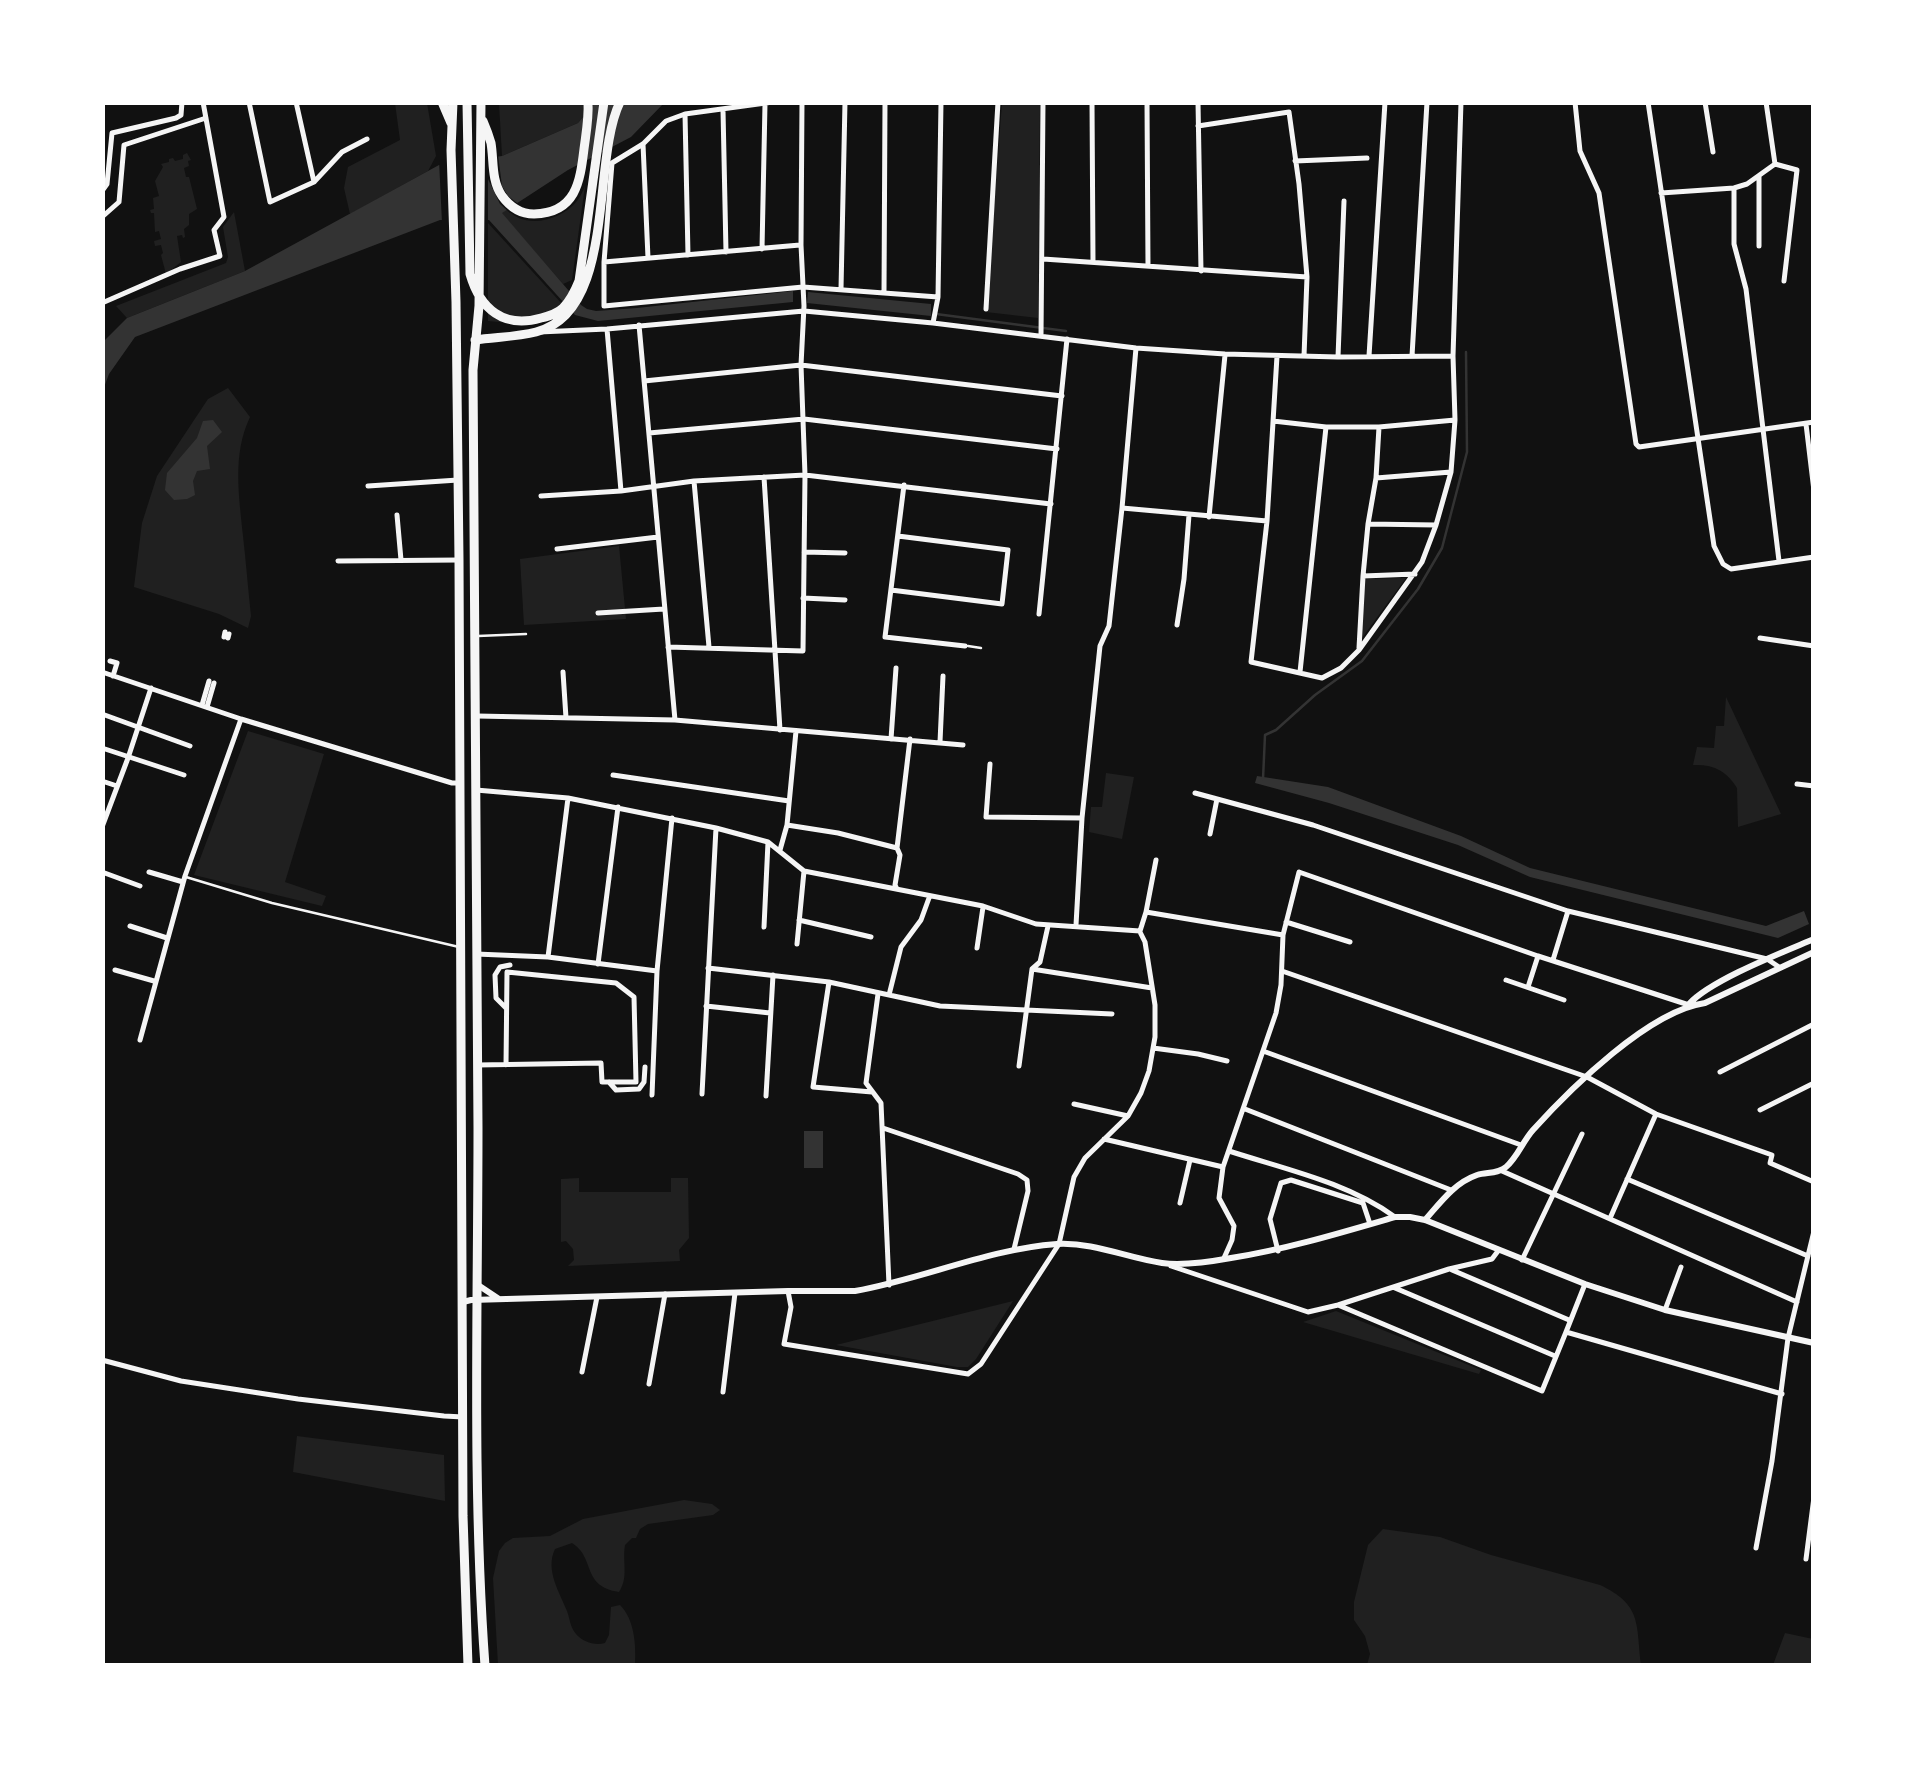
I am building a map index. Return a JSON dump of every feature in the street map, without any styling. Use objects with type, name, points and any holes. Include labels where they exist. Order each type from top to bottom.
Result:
[{"type":"main road","points":[[442,102],[452,126]]},
{"type":"main road","points":[[452,102],[459,560],[464,1574],[468,1666]]},
{"type":"main road","points":[[467,102],[470,274],[476,293],[496,314],[508,320],[534,320],[561,310],[579,281],[604,102]]},
{"type":"main road","points":[[482,102],[480,306],[474,340],[474,716],[478,1525],[485,1666]]},
{"type":"main road","points":[[482,118],[490,141],[497,188],[518,211],[538,214],[554,210],[573,196],[579,184],[588,102]]},
{"type":"main road","points":[[474,340],[538,332],[549,327],[580,298],[594,250],[608,150],[620,102]]},
{"type":"street","points":[[102,191],[107,184],[112,134],[176,118],[181,115],[182,102]]},
{"type":"street","points":[[102,302],[220,256],[214,230],[224,217],[203,102]]},
{"type":"street","points":[[249,102],[270,202],[314,182],[342,152],[367,138]]},
{"type":"street","points":[[296,102],[314,182]]},
{"type":"street","points":[[668,647],[803,651],[802,102]]},
{"type":"street","points":[[841,289],[846,102]]},
{"type":"street","points":[[884,292],[885,102]]},
{"type":"street","points":[[934,320],[938,300],[941,102]]},
{"type":"street","points":[[986,309],[998,102]]},
{"type":"street","points":[[1041,332],[1043,102]]},
{"type":"street","points":[[1092,102],[1093,262]]},
{"type":"street","points":[[1147,102],[1148,266]]},
{"type":"street","points":[[1198,102],[1201,271]]},
{"type":"street","points":[[1370,356],[1385,102]]},
{"type":"street","points":[[1412,356],[1427,102]]},
{"type":"street","points":[[1277,356],[1267,521],[1251,662],[1322,678],[1341,668],[1359,650],[1415,574],[1436,525],[1450,472],[1455,420],[1453,356],[1461,102]]},
{"type":"street","points":[[1575,102],[1580,151],[1599,193],[1636,444],[1810,423],[1814,491]]},
{"type":"street","points":[[1648,102],[1714,546],[1723,564],[1736,569],[1814,557]]},
{"type":"street","points":[[1704,102],[1713,152]]},
{"type":"street","points":[[1766,102],[1775,164]]},
{"type":"street","points":[[762,250],[769,103],[666,120],[644,144],[612,163],[604,306],[804,288],[884,292],[938,300]]},
{"type":"street","points":[[723,110],[726,252]]},
{"type":"street","points":[[1198,126],[1289,112],[1300,184],[1307,278],[1304,357]]},
{"type":"street","points":[[684,114],[688,255]]},
{"type":"street","points":[[102,217],[120,202],[124,145],[206,118]]},
{"type":"street","points":[[644,144],[648,258]]},
{"type":"street","points":[[1295,161],[1367,158]]},
{"type":"street","points":[[1661,194],[1734,188],[1748,184],[1775,164]]},
{"type":"street","points":[[1775,164],[1797,170],[1784,281]]},
{"type":"street","points":[[1758,246],[1759,176]]},
{"type":"street","points":[[1734,188],[1734,244],[1746,289],[1779,562]]},
{"type":"street","points":[[1338,357],[1344,201]]},
{"type":"street","points":[[604,262],[801,245]]},
{"type":"street","points":[[1043,259],[1307,278]]},
{"type":"street","points":[[538,332],[607,329],[804,308],[1041,332],[1068,340],[1136,348],[1304,357],[1453,356]]},
{"type":"street","points":[[639,325],[674,720]]},
{"type":"street","points":[[607,329],[621,490]]},
{"type":"street","points":[[1039,614],[1068,340]]},
{"type":"street","points":[[1076,926],[1082,818],[1100,646],[1110,626],[1136,348]]},
{"type":"street","points":[[1209,516],[1225,354]]},
{"type":"street","points":[[644,381],[801,366],[1062,396]]},
{"type":"street","points":[[649,433],[804,419],[1057,449]]},
{"type":"street","points":[[1272,422],[1379,427],[1455,420]]},
{"type":"street","points":[[1300,673],[1326,426]]},
{"type":"street","points":[[1359,650],[1379,427]]},
{"type":"street","points":[[1376,478],[1450,472]]},
{"type":"street","points":[[542,496],[804,474],[1051,504]]},
{"type":"street","points":[[764,476],[780,730]]},
{"type":"street","points":[[368,486],[458,480]]},
{"type":"street","points":[[694,481],[708,647]]},
{"type":"street","points":[[904,485],[885,637],[964,646]]},
{"type":"street","points":[[1122,508],[1267,521]]},
{"type":"street","points":[[1177,626],[1188,514]]},
{"type":"street","points":[[397,515],[402,560]]},
{"type":"street","points":[[1368,524],[1436,525]]},
{"type":"street","points":[[891,590],[1002,604],[1008,550],[898,536]]},
{"type":"street","points":[[557,549],[658,537]]},
{"type":"street","points":[[804,552],[845,553]]},
{"type":"street","points":[[338,561],[459,560]]},
{"type":"street","points":[[1363,576],[1415,574]]},
{"type":"street","points":[[803,598],[845,600]]},
{"type":"street","points":[[598,613],[664,609]]},
{"type":"street","points":[[1760,638],[1814,646]]},
{"type":"street","points":[[110,661],[118,663],[113,676]]},
{"type":"street","points":[[891,739],[896,668]]},
{"type":"street","points":[[102,672],[241,719],[460,783]]},
{"type":"street","points":[[564,672],[566,718]]},
{"type":"street","points":[[940,742],[943,676]]},
{"type":"street","points":[[204,706],[212,682]]},
{"type":"street","points":[[102,827],[150,688]]},
{"type":"street","points":[[102,714],[190,746]]},
{"type":"street","points":[[474,716],[674,720],[963,745]]},
{"type":"street","points":[[140,1040],[184,879],[241,719]]},
{"type":"street","points":[[780,850],[787,825],[796,731]]},
{"type":"street","points":[[898,890],[900,855],[896,848],[910,739]]},
{"type":"street","points":[[102,748],[184,775]]},
{"type":"street","points":[[990,764],[986,817],[1082,818]]},
{"type":"street","points":[[613,774],[789,801]]},
{"type":"street","points":[[102,781],[116,786]]},
{"type":"street","points":[[1796,784],[1814,786]]},
{"type":"street","points":[[476,790],[618,806],[768,842],[804,871],[983,906],[1036,924],[1140,932]]},
{"type":"street","points":[[1196,793],[1313,825],[1568,911],[1767,959],[1779,967]]},
{"type":"street","points":[[548,957],[568,798]]},
{"type":"street","points":[[1210,834],[1217,798]]},
{"type":"street","points":[[598,964],[618,806]]},
{"type":"street","points":[[652,1095],[657,970],[672,818]]},
{"type":"street","points":[[787,825],[838,832],[896,848]]},
{"type":"street","points":[[702,1094],[716,828]]},
{"type":"street","points":[[764,927],[768,842]]},
{"type":"street","points":[[788,1290],[791,1307],[784,1344],[968,1374],[981,1364],[1059,1244],[1074,1177],[1085,1158],[1128,1116],[1141,1093],[1153,1048],[1156,1005],[1140,932],[1156,860]]},
{"type":"street","points":[[797,944],[804,871]]},
{"type":"street","points":[[102,872],[140,886]]},
{"type":"street","points":[[149,872],[184,879]]},
{"type":"street","points":[[1223,1260],[1234,1226],[1218,1198],[1223,1167],[1278,1005],[1283,935],[1299,872],[1688,1006]]},
{"type":"street","points":[[889,996],[901,947],[922,920],[929,897]]},
{"type":"street","points":[[978,948],[983,906]]},
{"type":"street","points":[[1553,960],[1568,911]]},
{"type":"street","points":[[1146,912],[1283,935]]},
{"type":"street","points":[[800,920],[871,937]]},
{"type":"street","points":[[1286,922],[1350,942]]},
{"type":"street","points":[[130,926],[167,938]]},
{"type":"street","points":[[1019,1066],[1032,969],[1040,962],[1048,926]]},
{"type":"street","points":[[1688,1006],[1698,994],[1814,939]]},
{"type":"street","points":[[1425,1220],[1451,1190],[1473,1176],[1502,1171],[1510,1164],[1546,1115],[1634,1036],[1688,1006],[1705,1003],[1814,952]]},
{"type":"street","points":[[476,954],[548,957],[657,970]]},
{"type":"street","points":[[1528,988],[1538,956]]},
{"type":"street","points":[[506,1008],[496,998],[495,975],[500,967],[510,965]]},
{"type":"street","points":[[708,968],[829,982],[940,1006],[1112,1014]]},
{"type":"street","points":[[1032,969],[1152,988]]},
{"type":"street","points":[[115,970],[154,982]]},
{"type":"street","points":[[1282,971],[1587,1078],[1656,1114],[1772,1155],[1770,1162],[1814,1182]]},
{"type":"street","points":[[478,1065],[506,1065],[602,1063],[602,1082],[636,1082],[634,997],[616,983],[506,972],[506,1065]]},
{"type":"street","points":[[766,1096],[773,975]]},
{"type":"street","points":[[1506,980],[1564,1000]]},
{"type":"street","points":[[829,982],[814,1087],[872,1092]]},
{"type":"street","points":[[878,993],[866,1083],[881,1103],[889,1285]]},
{"type":"street","points":[[706,1006],[770,1013]]},
{"type":"street","points":[[1720,1072],[1814,1024]]},
{"type":"street","points":[[1153,1048],[1227,1061]]},
{"type":"street","points":[[1264,1050],[1522,1145]]},
{"type":"street","points":[[610,1082],[616,1090],[639,1089],[644,1082],[644,1067]]},
{"type":"street","points":[[1760,1110],[1814,1083]]},
{"type":"street","points":[[1074,1104],[1128,1116]]},
{"type":"street","points":[[1244,1109],[1451,1190]]},
{"type":"street","points":[[1610,1218],[1656,1114]]},
{"type":"street","points":[[883,1128],[1027,1180],[1014,1250]]},
{"type":"street","points":[[1522,1260],[1582,1134]]},
{"type":"street","points":[[1104,1139],[1223,1167]]},
{"type":"street","points":[[1228,1152],[1350,1191],[1378,1204],[1394,1217]]},
{"type":"street","points":[[1180,1203],[1190,1160]]},
{"type":"street","points":[[1502,1171],[1797,1302]]},
{"type":"street","points":[[1627,1179],[1808,1256]]},
{"type":"street","points":[[1278,1251],[1270,1219],[1281,1183],[1291,1180],[1363,1202],[1370,1224]]},
{"type":"street","points":[[1163,1263],[1223,1260],[1278,1251],[1394,1217],[1410,1217],[1584,1284],[1665,1310],[1814,1343]]},
{"type":"street","points":[[1756,1548],[1788,1338],[1814,1231]]},
{"type":"street","points":[[463,1302],[856,1291],[1014,1250],[1059,1244],[1086,1245],[1163,1263],[1308,1312],[1492,1259],[1498,1250]]},
{"type":"street","points":[[1665,1310],[1682,1267]]},
{"type":"street","points":[[1448,1269],[1569,1320]]},
{"type":"street","points":[[1338,1305],[1542,1392],[1584,1284]]},
{"type":"street","points":[[478,1285],[500,1299]]},
{"type":"street","points":[[1392,1286],[1556,1356]]},
{"type":"street","points":[[723,1392],[736,1293]]},
{"type":"street","points":[[649,1384],[665,1294]]},
{"type":"street","points":[[582,1372],[597,1296]]},
{"type":"street","points":[[1566,1332],[1782,1394]]},
{"type":"street","points":[[102,1360],[181,1381],[298,1399],[463,1417]]},
{"type":"street","points":[[1806,1559],[1814,1496]]},
{"type":"lane","points":[[474,636],[526,634]]},
{"type":"lane","points":[[964,646],[981,648]]},
{"type":"lane","points":[[184,879],[460,947]]},
{"type":"shaded area","points":[[395,103],[427,103],[436,156],[428,171],[350,214],[344,188],[348,167],[400,140]]},
{"type":"shaded area","points":[[499,103],[595,103],[578,123],[502,156]]},
{"type":"shaded area","points":[[595,103],[664,103],[631,137],[568,170],[502,213],[581,305],[596,311],[793,291],[793,302],[598,321],[575,315],[489,220],[440,220],[135,337],[109,374],[103,390],[103,342],[127,318],[245,271],[439,165],[502,156],[578,123]]},
{"type":"shaded area","points":[[1002,103],[1040,103],[1038,318],[986,312]]},
{"type":"shaded area","points":[[187,153],[191,160],[184,168],[197,209],[189,214],[185,237],[177,236],[181,262],[166,274],[161,245],[155,246],[154,241],[161,239],[159,231],[155,232],[154,213],[150,210],[154,209],[153,198],[159,196],[155,181],[161,164],[173,158],[183,159]]},
{"type":"shaded area","points":[[585,186],[572,280],[563,284],[501,213],[507,209],[514,216],[532,221],[552,218],[570,208]]},
{"type":"shaded area","points":[[234,212],[245,271],[127,318],[116,306],[226,263],[223,227]]},
{"type":"shaded area","points":[[488,223],[563,305],[543,322],[488,321]]},
{"type":"shaded area","points":[[808,292],[931,304],[931,316],[807,303]]},
{"type":"shaded area","points":[[228,388],[250,417],[244,431],[238,475],[251,616],[248,628],[219,614],[134,587],[142,523],[157,476],[208,399]]},
{"type":"shaded area","points":[[213,420],[222,432],[207,446],[210,469],[197,471],[193,481],[195,495],[174,500],[165,490],[167,473],[197,438],[203,421]]},
{"type":"shaded area","points":[[619,546],[626,619],[524,625],[520,559]]},
{"type":"shaded area","points":[[1406,578],[1359,642],[1365,579]]},
{"type":"shaded area","points":[[1726,697],[1781,814],[1738,827],[1737,788],[1733,782],[1719,770],[1693,765],[1697,747],[1714,748],[1716,726],[1724,726]]},
{"type":"shaded area","points":[[248,731],[324,754],[285,882],[326,896],[322,906],[194,875]]},
{"type":"shaded area","points":[[1106,773],[1134,777],[1122,839],[1089,832],[1091,807],[1102,807]]},
{"type":"shaded area","points":[[1257,776],[1328,787],[1461,836],[1530,868],[1766,926],[1804,911],[1809,924],[1778,938],[1530,877],[1458,845],[1255,783]]},
{"type":"shaded area","points":[[804,1131],[823,1131],[823,1168],[804,1168]]},
{"type":"shaded area","points":[[579,1178],[579,1192],[671,1192],[671,1178],[688,1178],[689,1238],[679,1250],[680,1261],[568,1266],[574,1260],[573,1249],[566,1241],[561,1242],[561,1179]]},
{"type":"shaded area","points":[[1013,1301],[968,1367],[836,1345]]},
{"type":"shaded area","points":[[1336,1311],[1481,1370],[1479,1374],[1303,1322]]},
{"type":"shaded area","points":[[297,1436],[444,1455],[445,1501],[293,1472]]},
{"type":"shaded area","points":[[684,1500],[712,1504],[720,1510],[713,1515],[648,1524],[640,1529],[636,1538],[625,1545],[625,1575],[619,1592],[599,1584],[572,1543],[555,1549],[552,1557],[554,1580],[576,1634],[589,1643],[605,1643],[611,1607],[620,1605],[632,1626],[635,1665],[498,1665],[493,1578],[499,1551],[505,1543],[513,1538],[550,1536],[583,1519]]},
{"type":"shaded area","points":[[1383,1529],[1440,1537],[1614,1592],[1634,1617],[1641,1665],[1367,1665],[1370,1654],[1365,1636],[1354,1620],[1354,1602],[1368,1545]]},
{"type":"shaded area","points":[[1785,1633],[1813,1639],[1813,1665],[1773,1665]]},
{"type":"pier","points":[[498,155],[502,186],[521,206],[510,213],[500,204],[488,179],[488,223],[442,223],[439,160]]},
{"type":"waterway","points":[[936,314],[1066,331]]},
{"type":"waterway","points":[[1263,779],[1265,735],[1362,661],[1418,589],[1442,548],[1467,452],[1466,352]]}]
